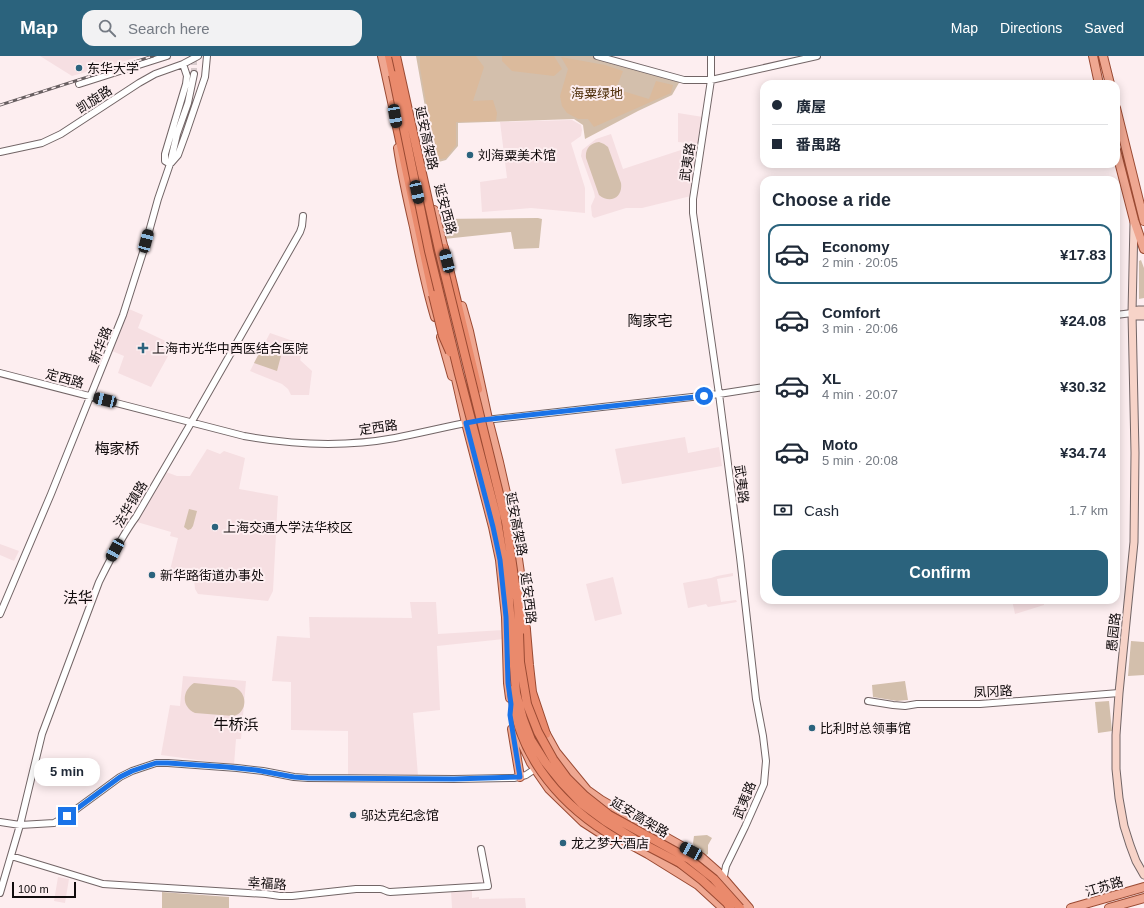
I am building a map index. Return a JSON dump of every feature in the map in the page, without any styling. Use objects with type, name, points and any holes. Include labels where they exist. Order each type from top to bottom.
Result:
[{"type":"highway","name":"延安高架路","points":[[389,56],[429,251],[496,515],[508,586],[511,670],[523,718],[531,740],[545,762],[582,804],[634,839],[680,863],[702,880],[727,903],[725,908]]},
{"type":"highway","name":"延安高架路","points":[[397,56],[439,250],[506,522],[518,605],[520,662],[527,704],[538,732],[553,760],[567,778],[585,796],[609,814],[689,859],[714,879],[740,908]]},
{"type":"highway","points":[[393,104],[443,336],[459,374]]},
{"type":"highway","points":[[444,248],[461,313],[486,425],[489,455]]},
{"type":"highway","points":[[513,564],[524,601],[532,692],[546,734]]},
{"type":"highway","points":[[511,670],[512,702],[517,723],[527,750],[543,775],[558,793],[590,822],[619,840],[626,842]]},
{"type":"main road","name":"延安西路","points":[[382,56],[439,289],[459,393],[500,560],[516,707],[526,739],[549,790],[583,822],[610,840],[626,842],[648,854],[698,885],[725,908]]},
{"type":"main road","name":"延安西路","points":[[397,56],[485,420],[518,591],[530,704],[539,728],[546,734],[556,752],[586,790],[600,800],[701,857],[718,872],[749,908]]},
{"type":"main road","points":[[1093,56],[1098,80]]},
{"type":"main road","points":[[1104,56],[1109,80]]},
{"type":"main road","points":[[387,81],[402,78]]},
{"type":"main road","points":[[1120,124],[1144,221]]},
{"type":"main road","points":[[1120,166],[1134,220],[1144,249]]},
{"type":"main road","name":"愚园路","points":[[1134,220],[1132,314],[1135,453],[1134,542],[1119,693],[1116,735],[1116,769],[1124,826],[1136,861],[1144,875]]},
{"type":"main road","points":[[1132,314],[1138,310],[1144,310]]},
{"type":"main road","points":[[1132,314],[1144,316]]},
{"type":"main road","points":[[485,420],[505,489],[513,524],[520,567],[535,690],[546,734]]},
{"type":"main road","points":[[502,510],[505,489]]},
{"type":"main road","name":"延安西路","points":[[511,670],[511,704],[515,728],[531,763],[538,767]]},
{"type":"main road","points":[[511,704],[511,720],[520,777]]},
{"type":"main road","name":"江苏路","points":[[1071,908],[1144,887]]},
{"type":"main road","name":"江苏路","points":[[1109,908],[1144,898]]},
{"type":"street","points":[[79,84],[167,56]]},
{"type":"street","name":"凯旋路","points":[[0,152],[42,143],[61,134],[139,83],[155,74],[183,64],[198,56]]},
{"type":"street","points":[[183,64],[187,76],[186,84],[165,154],[165,161],[170,164],[178,155],[186,133],[204,77],[207,56]]},
{"type":"street","points":[[597,56],[684,80],[711,80],[817,56]]},
{"type":"street","name":"武夷路","points":[[711,56],[711,80],[693,204],[693,213],[719,394],[740,557],[756,699],[766,761],[764,784],[726,866],[723,878],[725,908]]},
{"type":"street","name":"新华路","points":[[0,614],[91,397],[123,315],[170,164],[177,134],[188,103],[194,74]]},
{"type":"street","name":"法华镇路","points":[[0,893],[20,825],[42,734],[107,566],[125,533],[192,423],[300,232],[303,216]]},
{"type":"street","points":[[1120,315],[1132,314]]},
{"type":"street","name":"定西路","points":[[0,373],[257,439],[315,444],[369,442],[485,420],[719,394],[760,388]]},
{"type":"street","name":"凤冈路","points":[[868,701],[905,706],[917,704],[980,704],[1119,693]]},
{"type":"street","points":[[0,822],[20,825],[48,824],[60,821],[120,777],[132,771],[156,763],[227,767],[308,778],[454,779],[520,777],[538,767],[548,756],[556,752]]},
{"type":"street","name":"幸福路","points":[[11,856],[103,884],[285,896],[356,889],[383,889],[386,892],[390,892],[488,886],[481,849]]},
{"type":"shaded area","name":"东华大学","points":[[40,56],[142,56],[72,76]]},
{"type":"shaded area","points":[[678,113],[703,117],[697,144],[678,142]]},
{"type":"shaded area","points":[[572,120],[581,125],[582,130],[581,136],[571,143],[585,188],[585,213],[531,208],[482,212],[480,182],[507,178],[500,122]]},
{"type":"shaded area","points":[[611,134],[623,169],[681,150],[698,152],[691,196],[642,208],[626,208],[594,218],[592,216],[591,206],[595,197],[581,156],[582,150],[596,139]]},
{"type":"shaded area","name":"上海市光华中西医结合医院","points":[[129,309],[143,315],[138,328],[174,345],[151,387],[118,373],[124,356],[112,351]]},
{"type":"shaded area","points":[[270,333],[290,340],[304,342],[300,360],[312,371],[309,395],[291,395],[288,389],[282,384],[250,371]]},
{"type":"shaded area","points":[[685,437],[688,453],[719,447],[722,466],[622,484],[615,449]]},
{"type":"shaded area","name":"上海交通大学法华校区","points":[[207,449],[220,454],[224,451],[245,458],[239,489],[278,496],[273,591],[268,601],[198,594],[195,589],[192,575],[170,570],[178,538],[170,536],[171,532],[137,522],[166,472],[177,476],[190,476]]},
{"type":"shaded area","points":[[0,544],[19,551],[14,561],[0,555]]},
{"type":"shaded area","points":[[733,573],[733,576],[717,579],[721,602],[736,600],[737,602],[708,607],[706,604],[688,608],[683,583]]},
{"type":"shaded area","points":[[613,577],[622,614],[595,621],[586,584]]},
{"type":"shaded area","points":[[410,602],[436,602],[438,634],[503,630],[504,639],[437,646],[440,710],[413,713],[418,776],[348,778],[348,731],[291,730],[291,682],[272,681],[277,636],[310,638],[309,617],[412,618]]},
{"type":"shaded area","points":[[1013,604],[1044,604],[1044,605],[1015,614]]},
{"type":"shaded area","points":[[183,676],[246,681],[241,739],[236,739],[234,765],[161,755],[170,705],[180,706]]},
{"type":"shaded area","points":[[58,877],[69,879],[65,903],[54,901]]},
{"type":"shaded area","points":[[451,891],[472,891],[472,898],[479,897],[479,899],[525,898],[526,908],[452,908]]},
{"type":"green space","name":"海粟绿地","points":[[416,56],[594,56],[680,81],[672,95],[585,139],[583,125],[574,119],[458,123],[458,146],[446,160],[435,163]]},
{"type":"green space","points":[[420,56],[476,56],[484,67],[473,101],[493,100],[497,113],[496,121],[456,122],[456,145],[446,158],[436,160],[420,68]]},
{"type":"green space","points":[[502,56],[554,56],[562,69],[554,76],[512,71],[502,61]]},
{"type":"green space","points":[[561,57],[605,65],[623,71],[616,89],[649,99],[656,81],[673,85],[671,93],[594,127],[588,119],[578,119],[567,113],[562,106],[560,96],[568,69]]},
{"type":"green space","points":[[599,142],[608,147],[621,183],[618,196],[611,199],[603,198],[599,195],[586,158],[586,152],[589,147]]},
{"type":"green space","points":[[438,219],[542,219],[539,248],[514,249],[511,232],[444,239]]},
{"type":"green space","points":[[1141,260],[1144,268],[1144,298],[1139,299],[1139,261]]},
{"type":"green space","points":[[264,344],[283,348],[277,371],[254,363]]},
{"type":"green space","points":[[189,509],[197,511],[193,526],[188,530],[184,527]]},
{"type":"green space","points":[[1131,641],[1144,642],[1144,675],[1128,676]]},
{"type":"green space","points":[[905,681],[908,700],[897,701],[873,697],[872,685]]},
{"type":"green space","points":[[194,683],[234,687],[242,693],[244,698],[244,707],[238,714],[233,716],[195,713],[190,710],[185,703],[185,694]]},
{"type":"green space","points":[[1109,701],[1112,731],[1098,733],[1095,702]]},
{"type":"green space","points":[[707,835],[712,838],[708,845],[708,854],[705,856],[695,850],[693,843],[694,836]]},
{"type":"green space","points":[[162,892],[229,897],[229,908],[162,908]]},
{"type":"tunnel","points":[[194,56],[194,74]]},
{"type":"railway","points":[[0,105],[153,56]]},
{"type":"place","name":"东华大学","points":[[79,68]]},
{"type":"place","name":"刘海粟美术馆","points":[[470,155]]},
{"type":"place","name":"上海市光华中西医结合医院","points":[[143,348]]},
{"type":"place","name":"上海交通大学法华校区","points":[[215,527]]},
{"type":"place","name":"新华路街道办事处","points":[[152,575]]},
{"type":"place","name":"比利时总领事馆","points":[[812,728]]},
{"type":"place","name":"邬达克纪念馆","points":[[353,815]]},
{"type":"place","name":"龙之梦大酒店","points":[[563,843]]},
{"type":"district","name":"陶家宅","points":[[650,321]]},
{"type":"district","name":"梅家桥","points":[[117,449]]},
{"type":"district","name":"法华","points":[[78,598]]},
{"type":"district","name":"牛桥浜","points":[[236,725]]},
{"type":"route","points":[[67,816],[120,777],[132,771],[156,763],[256,770],[301,778],[454,779],[520,777],[510,715],[511,704],[508,683],[506,617],[500,560],[466,423],[704,396]]}]
